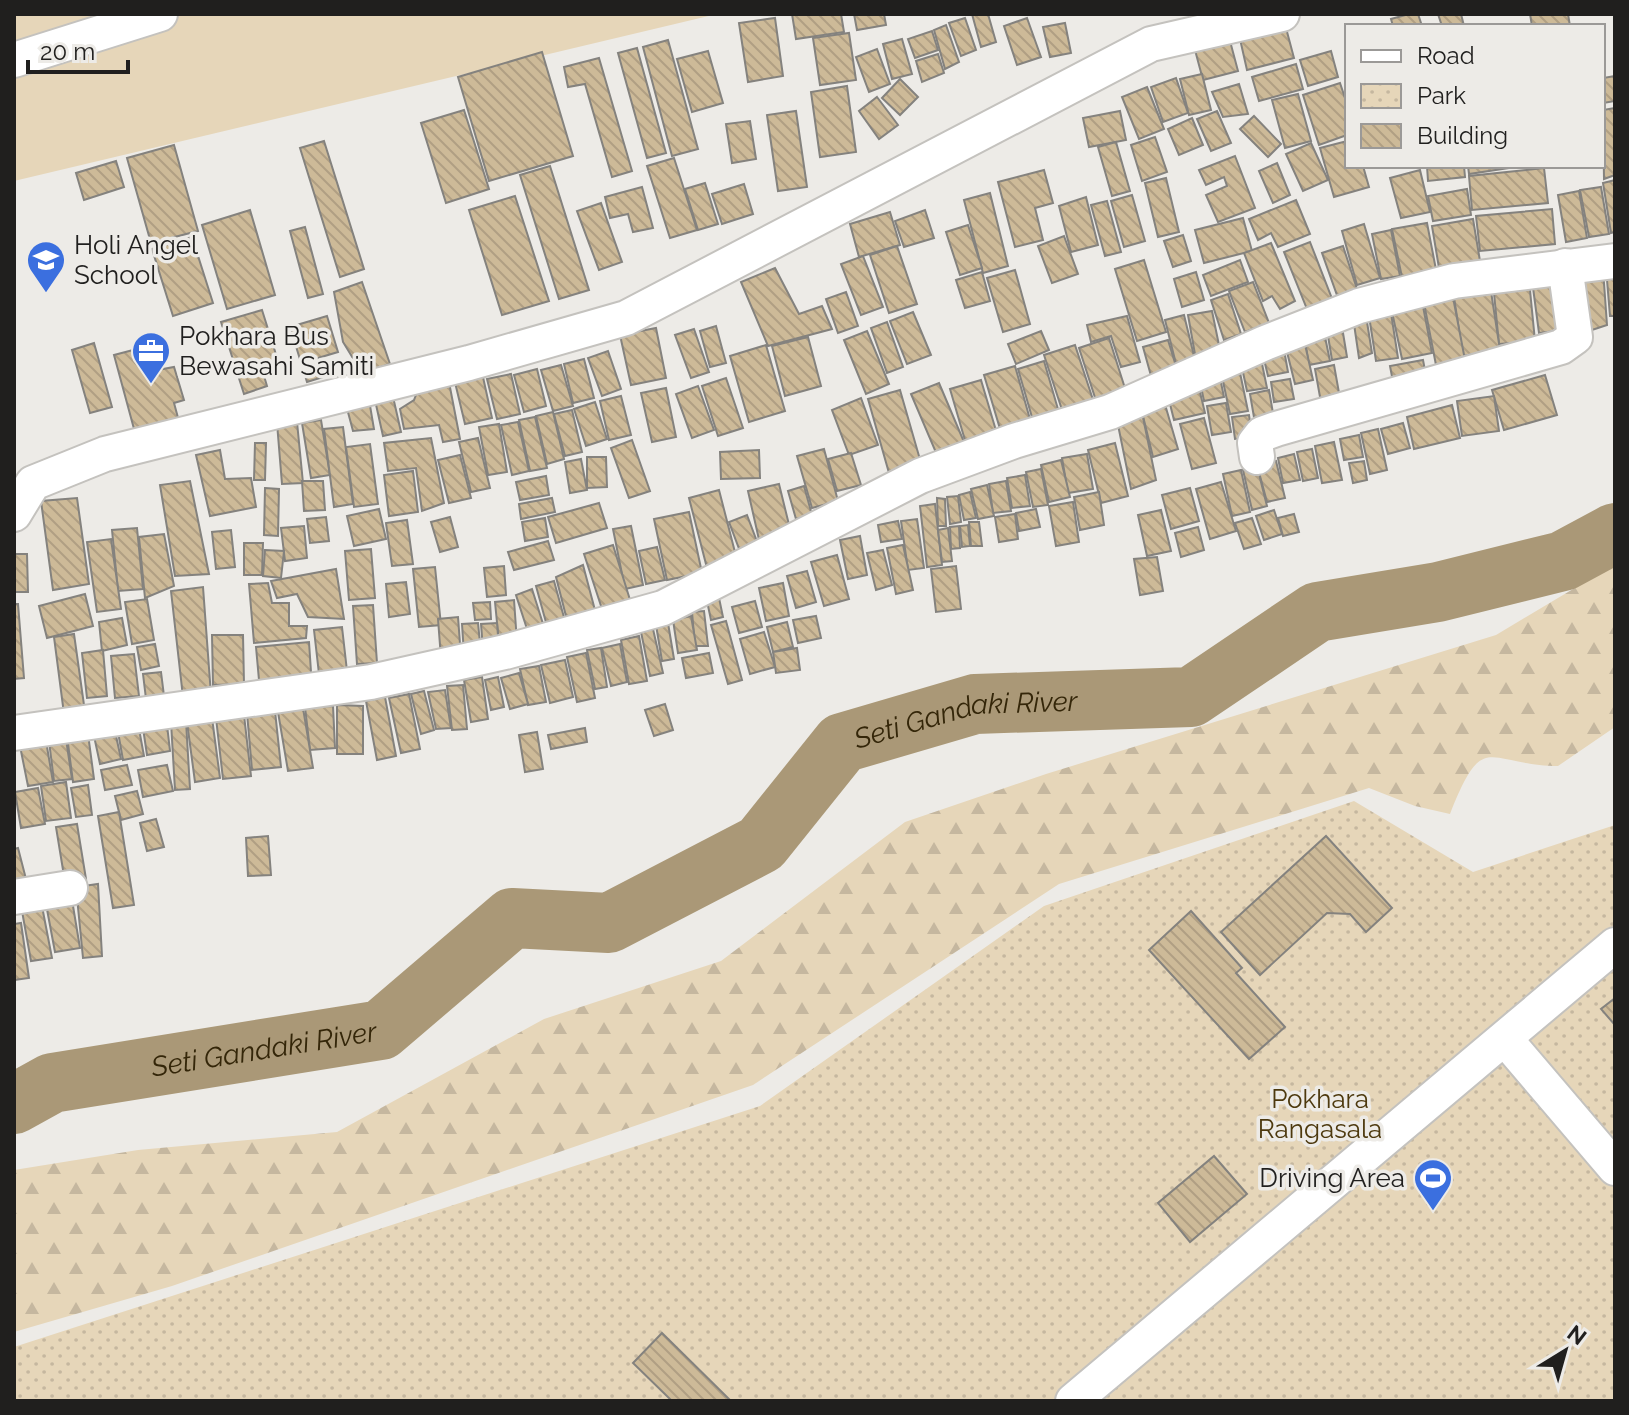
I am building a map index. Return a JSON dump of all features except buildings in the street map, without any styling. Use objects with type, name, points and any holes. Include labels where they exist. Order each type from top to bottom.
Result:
[{"type":"street","points":[[14,60],[160,14]]},
{"type":"street","points":[[1151,44],[1169,14]]},
{"type":"street","points":[[14,514],[33,483],[105,454],[469,363],[626,318],[1151,44],[1282,14]]},
{"type":"street","points":[[14,733],[371,682],[505,652],[663,608],[920,476],[1014,441],[1110,412],[1265,343],[1359,306],[1454,281],[1615,261]]},
{"type":"street","points":[[1257,457],[1255,443],[1262,434],[1561,347],[1575,337],[1565,266]]},
{"type":"street","points":[[14,897],[70,888]]},
{"type":"street","points":[[1073,1401],[1615,945]]},
{"type":"street","points":[[1505,1039],[1615,1168]]},
{"type":"green space","points":[[14,14],[717,14],[14,181]]},
{"type":"green space","points":[[1615,564],[1615,727],[1558,766],[1490,757],[1471,770],[1450,814],[1415,806],[1369,788],[1059,884],[753,1085],[172,1286],[14,1332],[14,1170],[138,1150],[337,1132],[544,1019],[721,961],[905,822],[1046,774],[1496,635]]},
{"type":"green space","name":"Pokhara Rangasala","points":[[1354,801],[1473,872],[1615,825],[1615,1401],[14,1401],[14,1347],[760,1106],[1044,906]]},
{"type":"waterway","name":"Seti Gandaki River","points":[[14,1104],[52,1083],[381,1030],[512,918],[609,923],[761,844],[842,743],[975,704],[1191,697],[1317,612],[1438,592],[1563,561],[1615,533]]},
{"type":"place","name":"Holi Angel School","points":[[46,294]]},
{"type":"place","name":"Pokhara Bus Bewasahi Samiti","points":[[151,385]]},
{"type":"place","name":"Driving Area","points":[[1433,1212]]}]
